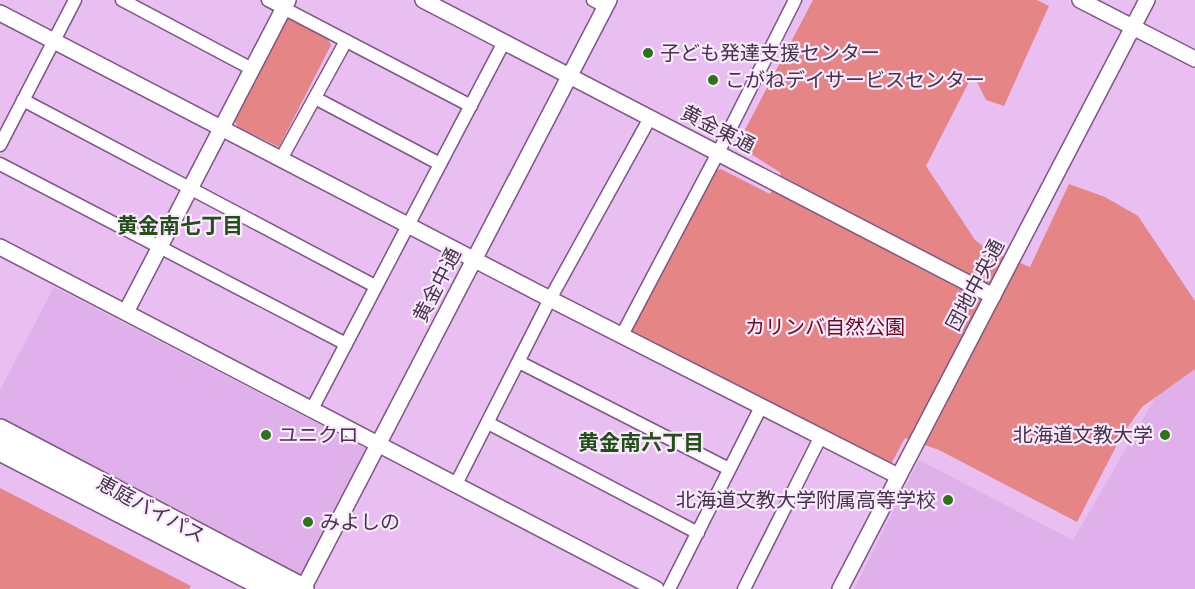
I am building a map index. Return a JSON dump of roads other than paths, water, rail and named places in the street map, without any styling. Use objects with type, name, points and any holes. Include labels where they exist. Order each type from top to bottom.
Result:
[{"type":"highway","name":"恵庭バイパス","points":[[0,430],[303,589]]},
{"type":"highway","name":"恵庭バイパス","points":[[0,450],[270,589]]},
{"type":"street","points":[[0,145],[75,0]]},
{"type":"street","points":[[122,0],[252,69]]},
{"type":"street","points":[[268,0],[286,4],[346,41],[471,106]]},
{"type":"street","name":"黄金東通","points":[[423,0],[993,296]]},
{"type":"street","points":[[622,335],[795,0]]},
{"type":"street","points":[[1080,0],[1195,59]]},
{"type":"street","name":"団地中央通","points":[[840,589],[1147,0]]},
{"type":"street","name":"黄金中通","points":[[303,589],[569,76],[602,2]]},
{"type":"street","points":[[126,312],[286,4]]},
{"type":"street","points":[[0,13],[550,299],[898,476]]},
{"type":"street","points":[[281,159],[346,41]]},
{"type":"street","points":[[312,410],[375,285],[504,42]]},
{"type":"street","points":[[315,98],[440,164]]},
{"type":"street","points":[[22,100],[375,285]]},
{"type":"street","points":[[456,484],[550,299],[650,117]]},
{"type":"street","points":[[0,164],[346,344]]},
{"type":"street","points":[[0,247],[656,589]]},
{"type":"street","points":[[519,362],[729,469]]},
{"type":"street","points":[[669,589],[761,407]]},
{"type":"street","points":[[488,423],[698,533]]},
{"type":"street","points":[[744,589],[821,436]]},
{"type":"place","name":"子ども発達支援センター","points":[[648,53]]},
{"type":"place","name":"こがねデイサービスセンター","points":[[713,80]]},
{"type":"place","name":"ユニクロ","points":[[266,435]]},
{"type":"place","name":"北海道文教大学","points":[[1165,435]]},
{"type":"place","name":"北海道文教大学附属高等学校","points":[[948,500]]},
{"type":"place","name":"みよしの","points":[[308,522]]},
{"type":"district","name":"黄金南七丁目","points":[[180,226]]},
{"type":"district","name":"黄金南六丁目","points":[[641,443]]},
{"type":"park label","name":"カリンバ自然公園","points":[[825,327]]}]
